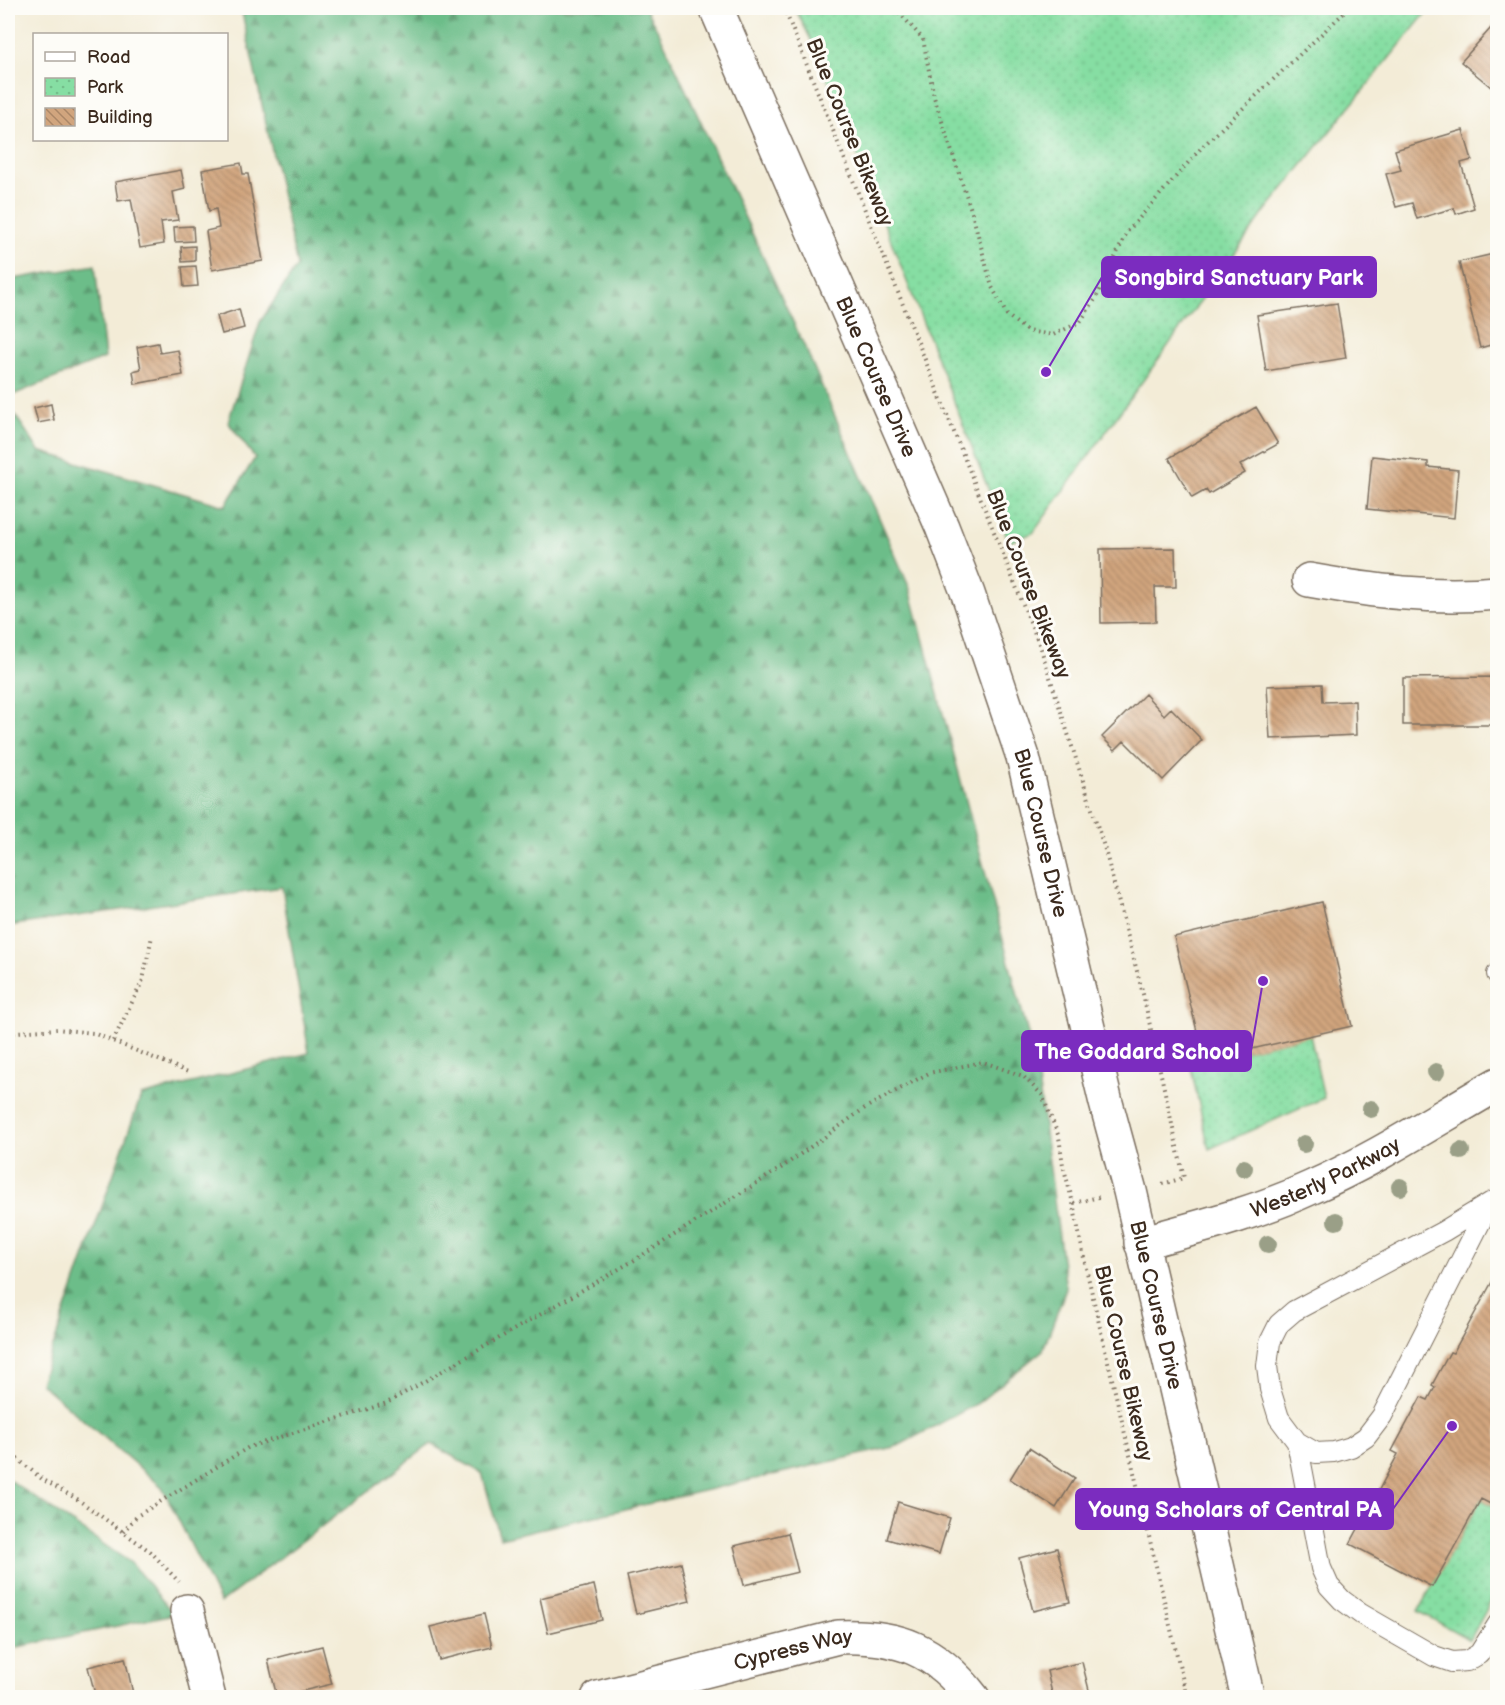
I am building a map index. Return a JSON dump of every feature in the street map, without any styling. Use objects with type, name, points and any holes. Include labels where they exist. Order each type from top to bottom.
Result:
[{"type":"main road","name":"Blue Course Drive","points":[[716,8],[937,516],[968,594],[1026,768],[1248,1698]]},
{"type":"main road","points":[[1309,580],[1370,591],[1469,596],[1497,594]]},
{"type":"main road","name":"Westerly Parkway","points":[[1141,1243],[1241,1216],[1311,1188],[1380,1154],[1497,1084]]},
{"type":"main road","points":[[187,1611],[209,1698]]},
{"type":"main road","name":"Cypress Way","points":[[598,1698],[838,1637],[865,1636],[916,1649],[938,1661],[956,1676],[973,1698]]},
{"type":"lane","points":[[1494,1201],[1444,1231],[1294,1311],[1279,1324],[1270,1342],[1267,1366],[1270,1389],[1279,1418],[1296,1442],[1321,1568],[1329,1586],[1342,1600],[1361,1614],[1434,1656],[1452,1662],[1467,1661],[1479,1654],[1497,1624]]},
{"type":"lane","points":[[1296,1442],[1316,1453],[1334,1452],[1351,1447],[1366,1437],[1382,1416],[1494,1201]]},
{"type":"path","name":"Blue Course Bikeway","points":[[784,8],[1041,649],[1106,850],[1143,994],[1184,1178],[1171,1182]]},
{"type":"path","points":[[895,8],[923,39],[934,97],[972,213],[992,287],[1007,315],[1027,331],[1053,336],[1080,322],[1096,298],[1127,232],[1203,146],[1349,8]]},
{"type":"path","points":[[113,1041],[143,980],[153,936]]},
{"type":"path","points":[[8,1035],[16,1032],[57,1029],[93,1033],[188,1072]]},
{"type":"path","name":"Blue Course Bikeway","points":[[123,1532],[137,1516],[249,1447],[387,1403],[531,1322],[781,1168],[865,1108],[929,1073],[983,1062],[1023,1076],[1042,1095],[1059,1137],[1086,1268],[1186,1698]]},
{"type":"path","points":[[1073,1203],[1102,1196]]},
{"type":"path","points":[[8,1451],[42,1479],[77,1498],[151,1552],[178,1581],[187,1611]]},
{"type":"green space","points":[[241,8],[645,8],[660,34],[808,354],[910,589],[1036,1064],[1066,1289],[1043,1350],[978,1403],[898,1446],[500,1538],[482,1473],[431,1444],[220,1603],[162,1487],[40,1383],[141,1096],[309,1053],[282,887],[8,926],[8,404],[39,451],[225,506],[255,458],[228,422],[260,322],[297,266]]},
{"type":"green space","points":[[795,8],[1430,8],[1266,210],[1033,533],[1009,542],[817,52]]},
{"type":"green space","points":[[95,265],[105,358],[8,397],[8,280]]},
{"type":"green space","points":[[1310,1035],[1324,1098],[1209,1149],[1190,1064]]},
{"type":"green space","points":[[8,1479],[131,1563],[174,1614],[8,1649]]},
{"type":"green space","points":[[1481,1499],[1497,1508],[1497,1590],[1470,1640],[1418,1611]]},
{"type":"building","points":[[1498,20],[1498,93],[1461,62]]},
{"type":"building","points":[[1463,130],[1472,160],[1461,163],[1474,208],[1456,214],[1454,208],[1417,219],[1412,203],[1396,207],[1386,174],[1401,170],[1395,150]]},
{"type":"building","points":[[241,163],[243,174],[248,174],[263,261],[212,270],[206,231],[219,228],[216,209],[209,211],[202,170]]},
{"type":"building","points":[[181,170],[185,189],[173,192],[178,220],[161,222],[164,244],[140,248],[131,199],[118,201],[115,182]]},
{"type":"building","points":[[193,226],[194,241],[175,242],[174,227]]},
{"type":"building","points":[[195,246],[195,261],[182,262],[181,247]]},
{"type":"building","points":[[1498,253],[1498,343],[1480,348],[1459,262]]},
{"type":"building","points":[[196,266],[198,286],[184,287],[182,267]]},
{"type":"building","points":[[1337,303],[1346,358],[1266,371],[1257,315]]},
{"type":"building","points":[[239,309],[244,328],[222,334],[217,316]]},
{"type":"building","points":[[158,343],[160,353],[178,350],[183,375],[135,384],[133,371],[141,369],[137,347]]},
{"type":"building","points":[[51,404],[54,420],[38,423],[34,408]]},
{"type":"building","points":[[1256,407],[1278,444],[1240,465],[1245,473],[1209,494],[1206,490],[1192,498],[1169,458]]},
{"type":"building","points":[[1372,456],[1428,462],[1428,467],[1458,470],[1454,518],[1367,509]]},
{"type":"building","points":[[1175,548],[1176,587],[1155,587],[1156,622],[1101,623],[1100,549]]},
{"type":"building","points":[[1497,677],[1497,725],[1403,725],[1403,678]]},
{"type":"building","points":[[1322,684],[1323,702],[1355,701],[1356,735],[1270,739],[1267,686]]},
{"type":"building","points":[[1145,694],[1164,715],[1171,708],[1202,740],[1163,780],[1124,741],[1115,750],[1102,737]]},
{"type":"building","points":[[1322,902],[1352,1026],[1204,1060],[1174,937]]},
{"type":"building","points":[[1498,1271],[1498,1508],[1481,1499],[1432,1587],[1350,1544],[1398,1454],[1392,1451],[1421,1397],[1428,1400],[1435,1387],[1432,1385],[1450,1352],[1453,1353]]},
{"type":"building","points":[[1029,1448],[1075,1478],[1056,1508],[1010,1479]]},
{"type":"building","points":[[898,1502],[950,1518],[939,1554],[887,1539]]},
{"type":"building","points":[[788,1533],[798,1572],[744,1585],[734,1546]]},
{"type":"building","points":[[1057,1548],[1070,1602],[1033,1611],[1019,1558]]},
{"type":"building","points":[[681,1563],[690,1601],[636,1614],[627,1576]]},
{"type":"building","points":[[594,1585],[602,1620],[548,1633],[540,1598]]},
{"type":"building","points":[[484,1614],[492,1647],[439,1660],[430,1627]]},
{"type":"building","points":[[322,1646],[332,1684],[277,1697],[268,1660]]},
{"type":"building","points":[[125,1658],[134,1698],[96,1698],[88,1667]]},
{"type":"building","points":[[1082,1662],[1091,1698],[1053,1698],[1047,1671]]},
{"type":"place","name":"Songbird Sanctuary Park","points":[[1046,372]]},
{"type":"place","name":"The Goddard School","points":[[1263,981]]},
{"type":"place","name":"Young Scholars of Central PA","points":[[1452,1426]]}]
